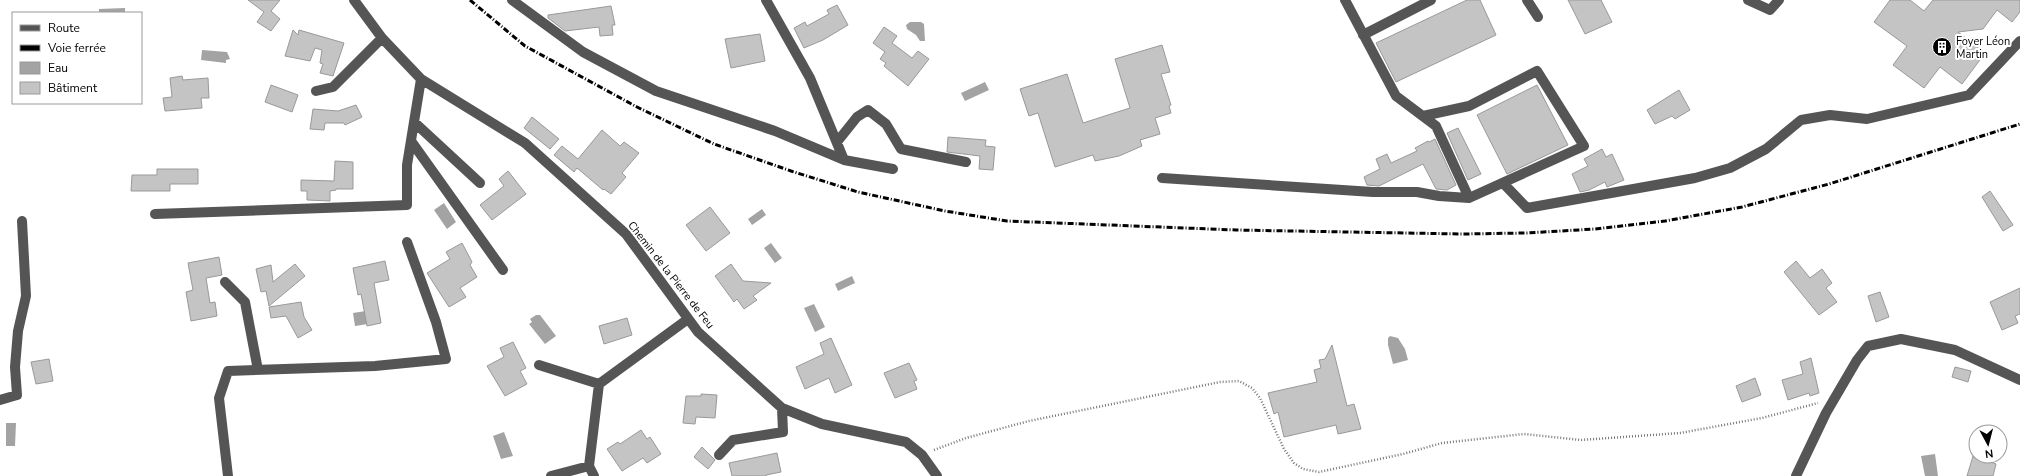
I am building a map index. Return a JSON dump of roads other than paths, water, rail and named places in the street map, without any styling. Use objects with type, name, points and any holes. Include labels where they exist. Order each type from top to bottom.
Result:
[{"type":"street","name":"Chemin de la Pierre de Feu","points":[[354,0],[382,38],[421,79],[525,143],[626,234],[698,332],[782,408],[822,424],[906,442],[922,455],[937,476]]},
{"type":"street","points":[[512,0],[583,52],[656,91],[775,131],[844,160],[893,169]]},
{"type":"street","points":[[766,0],[810,78],[844,160]]},
{"type":"street","points":[[1345,0],[1396,96],[1436,126],[1470,198]]},
{"type":"street","points":[[1363,35],[1431,0]]},
{"type":"street","points":[[1527,0],[1538,17]]},
{"type":"street","points":[[1748,0],[1770,10],[1779,0]]},
{"type":"street","points":[[316,91],[333,87],[382,38]]},
{"type":"street","points":[[1503,183],[1527,208],[1695,178],[1730,168],[1766,149],[1801,120],[1830,115],[1867,119],[1969,95],[2020,41]]},
{"type":"street","points":[[1162,178],[1373,192],[1417,192],[1439,196],[1470,198],[1584,146],[1537,71],[1469,106],[1423,116]]},
{"type":"street","points":[[155,214],[407,205],[407,164],[421,79]]},
{"type":"street","points":[[837,142],[857,117],[868,110],[886,124],[901,150],[966,162]]},
{"type":"street","points":[[414,122],[480,183]]},
{"type":"street","points":[[411,141],[502,270]]},
{"type":"street","points":[[0,400],[17,396],[15,367],[18,331],[26,296],[22,221]]},
{"type":"street","points":[[228,476],[219,398],[228,371],[375,366],[446,359],[436,322],[407,242]]},
{"type":"street","points":[[225,282],[245,302],[258,370]]},
{"type":"street","points":[[594,476],[589,466],[599,384],[688,319]]},
{"type":"street","points":[[1796,476],[1826,413],[1857,360],[1868,346],[1901,339],[1955,350],[2020,380]]},
{"type":"street","points":[[538,364],[599,384]]},
{"type":"street","points":[[719,455],[733,440],[783,432],[782,408]]},
{"type":"street","points":[[550,476],[589,466]]},
{"type":"water","points":[[125,8],[125,12],[99,12],[99,9]]},
{"type":"water","points":[[910,22],[921,22],[924,24],[925,41],[920,41],[916,35],[907,29],[906,25]]},
{"type":"water","points":[[202,50],[227,52],[230,59],[226,60],[226,63],[201,60]]},
{"type":"water","points":[[985,82],[989,90],[965,101],[961,93]]},
{"type":"water","points":[[444,203],[456,222],[447,229],[434,210]]},
{"type":"water","points":[[762,209],[766,215],[752,225],[748,219]]},
{"type":"water","points":[[771,243],[782,258],[775,263],[764,248]]},
{"type":"water","points":[[852,276],[855,283],[838,291],[835,284]]},
{"type":"water","points":[[814,304],[825,327],[815,332],[804,308]]},
{"type":"water","points":[[379,309],[381,322],[355,326],[353,313]]},
{"type":"water","points":[[536,315],[540,315],[556,336],[545,344],[529,324],[532,322],[530,319]]},
{"type":"water","points":[[1390,336],[1398,338],[1405,349],[1408,360],[1393,364],[1388,345],[1388,338]]},
{"type":"water","points":[[6,423],[16,423],[15,446],[6,446]]},
{"type":"water","points":[[504,432],[513,456],[501,459],[493,436]]},
{"type":"water","points":[[1935,454],[1938,476],[1925,476],[1921,456]]},
{"type":"railway","points":[[470,0],[525,46],[637,107],[714,144],[791,171],[858,192],[945,211],[1007,221],[1236,230],[1462,234],[1526,233],[1595,229],[1665,221],[1742,207],[1829,184],[2020,124]]},
{"type":"place","name":"Foyer Léon Martin","points":[[1942,47]]}]
